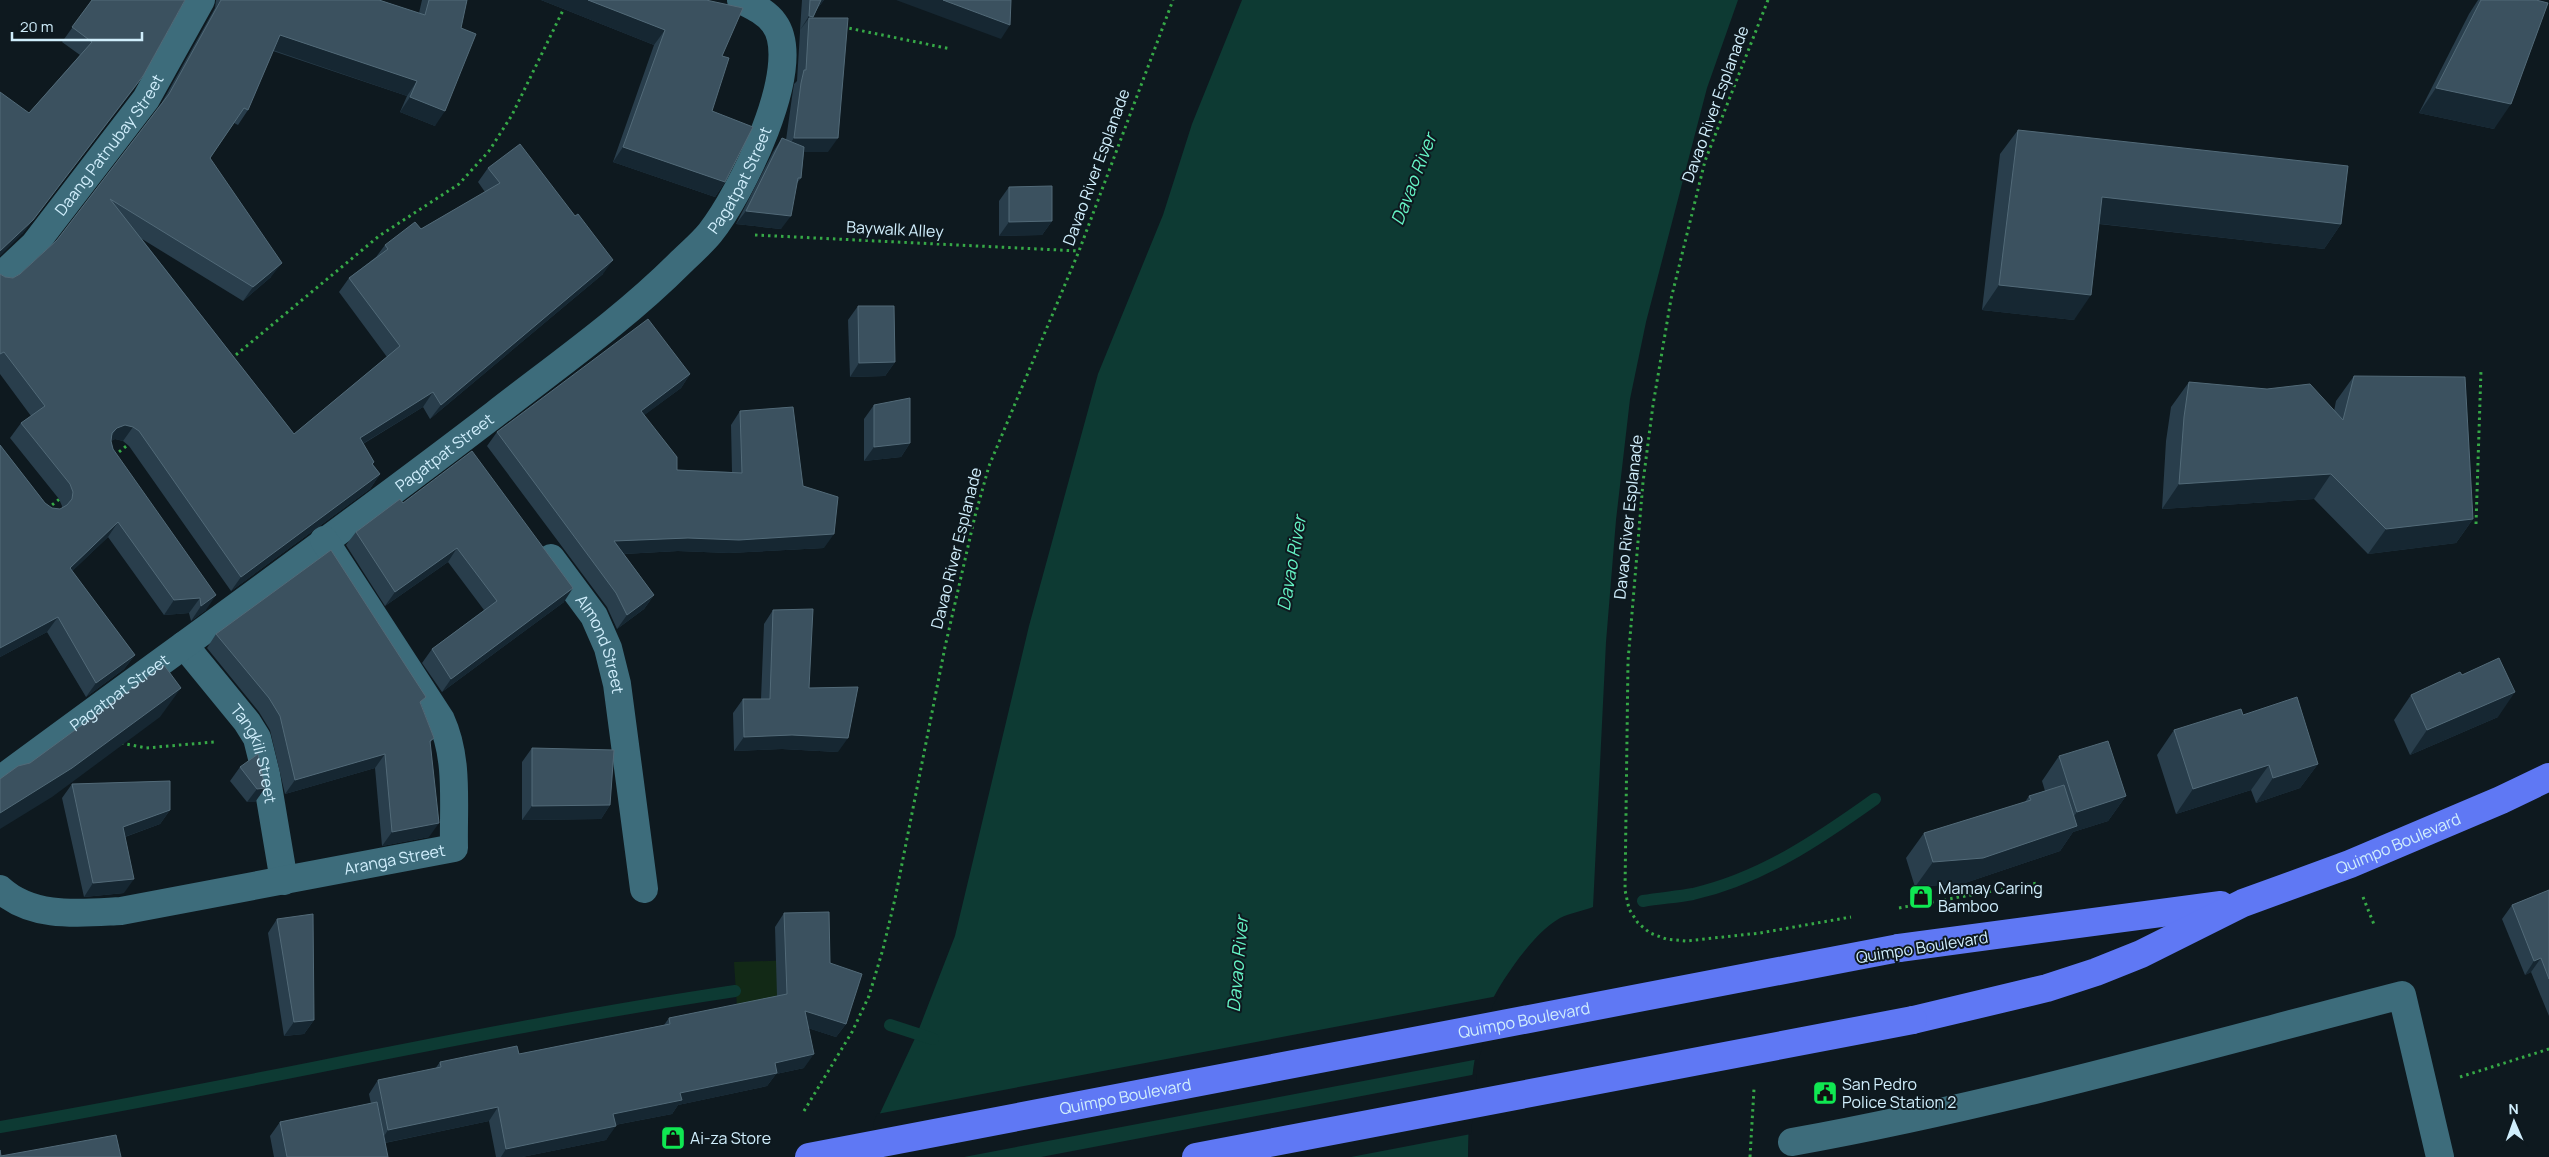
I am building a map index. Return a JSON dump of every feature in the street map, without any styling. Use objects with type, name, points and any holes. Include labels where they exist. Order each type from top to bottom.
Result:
[{"type":"main road","name":"Quimpo Boulevard","points":[[1196,1157],[1913,1020],[2047,988],[2096,972],[2141,954],[2243,903],[2350,864],[2501,800],[2549,777]]},
{"type":"main road","name":"Quimpo Boulevard","points":[[809,1157],[1899,948],[2243,903]]},
{"type":"street","name":"Daang Patnubay Street","points":[[0,276],[34,245],[146,99],[201,0]]},
{"type":"street","name":"Pagatpat Street","points":[[0,780],[462,439],[644,299],[710,233],[741,182],[776,104],[784,64],[782,41],[775,24],[759,9],[741,0]]},
{"type":"street","points":[[462,439],[479,462]]},
{"type":"street","name":"Almond Street","points":[[536,539],[594,616],[608,648],[617,684],[644,889]]},
{"type":"street","name":"Aranga Street","points":[[0,889],[7,896],[36,910],[77,914],[121,910],[454,848],[453,758],[450,739],[441,720],[386,632],[324,540]]},
{"type":"street","points":[[210,590],[227,613]]},
{"type":"street","name":"Tangkili Street","points":[[184,645],[248,722],[257,738],[268,783],[284,881]]},
{"type":"street","points":[[1792,1142],[1867,1129],[1970,1105],[2402,995],[2440,1157]]},
{"type":"path","points":[[229,361],[379,236],[459,184],[489,151],[512,115],[568,0]]},
{"type":"path","name":"Davao River Esplanade","points":[[804,1111],[852,1032],[869,996],[895,899],[945,647],[972,525],[989,466],[1079,251],[1173,0]]},
{"type":"path","name":"Davao River Esplanade","points":[[1760,933],[1686,942],[1666,939],[1650,933],[1638,923],[1629,909],[1624,872],[1625,737],[1633,584],[1643,482],[1671,299],[1705,161],[1768,0]]},
{"type":"path","points":[[836,25],[951,49]]},
{"type":"path","name":"Baywalk Alley","points":[[710,233],[1079,251]]},
{"type":"path","points":[[2476,524],[2480,370]]},
{"type":"path","points":[[108,461],[131,442]]},
{"type":"path","points":[[41,514],[63,496]]},
{"type":"path","points":[[119,742],[146,748],[257,738]]},
{"type":"path","points":[[2424,1088],[2549,1048]]},
{"type":"path","points":[[1750,1157],[1752,1143]]},
{"type":"shaded area","points":[[798,960],[799,1005],[737,1008],[734,962]]},
{"type":"water","name":"Davao River","points":[[1242,0],[1738,0],[1707,88],[1646,322],[1630,399],[1616,520],[1606,642],[1593,907],[1560,918],[1543,931],[1519,958],[1494,997],[1484,1021],[1475,1059],[1470,1099],[1468,1157],[882,1157],[875,1124],[917,1034],[955,936],[1029,626],[1098,374],[1163,215],[1192,124]]},
{"type":"pier","points":[[1498,996],[1493,1005],[1479,1059],[964,1157],[880,1157],[873,1124],[877,1114]]},
{"type":"pier","points":[[1477,1074],[1471,1134],[1351,1157],[1041,1157]]},
{"type":"building","points":[[92,0],[185,0],[143,76],[33,220],[0,251],[0,92],[29,113],[92,42],[72,27]]},
{"type":"building","points":[[221,0],[379,0],[425,15],[429,0],[467,0],[461,28],[476,34],[445,111],[410,97],[417,81],[280,35],[248,110],[244,108],[210,158],[282,263],[253,287],[110,199],[294,434],[400,346],[349,278],[388,249],[385,245],[415,222],[421,229],[500,183],[488,168],[520,144],[575,216],[578,214],[613,260],[441,405],[433,392],[360,438],[374,462],[372,464],[380,474],[241,577],[139,431],[125,425],[117,428],[112,433],[113,449],[216,595],[201,606],[200,598],[174,600],[118,522],[70,568],[135,655],[96,683],[58,617],[0,648],[0,445],[45,503],[52,508],[60,509],[67,505],[72,499],[73,492],[70,484],[21,423],[45,406],[4,352],[0,354],[0,274],[13,278],[20,274],[57,240],[169,94]]},
{"type":"building","points":[[588,0],[706,0],[743,8],[722,56],[729,58],[712,111],[753,127],[725,182],[623,147],[665,30]]},
{"type":"building","points":[[810,0],[821,0],[813,17],[809,16]]},
{"type":"building","points":[[943,0],[1011,0],[1010,25]]},
{"type":"building","points":[[2481,0],[2536,0],[2548,3],[2511,104],[2436,88]]},
{"type":"building","points":[[809,18],[848,18],[838,138],[794,138],[801,83],[804,70],[806,70]]},
{"type":"building","points":[[2018,130],[2348,166],[2341,224],[2102,197],[2091,295],[1999,285]]},
{"type":"building","points":[[782,138],[804,147],[801,178],[798,178],[791,216],[746,211]]},
{"type":"building","points":[[1052,186],[1052,221],[1009,222],[1009,187]]},
{"type":"building","points":[[858,306],[894,306],[895,362],[859,363]]},
{"type":"building","points":[[648,319],[690,374],[641,411],[677,457],[677,470],[742,473],[740,411],[793,407],[803,486],[838,497],[834,534],[739,540],[688,538],[614,541],[654,595],[627,615],[616,593],[497,432]]},
{"type":"building","points":[[2354,376],[2465,377],[2473,519],[2386,529],[2331,474],[2179,484],[2184,417],[2189,382],[2267,389],[2310,384],[2343,420]]},
{"type":"building","points":[[910,398],[910,443],[874,447],[874,405]]},
{"type":"building","points":[[472,451],[573,588],[451,679],[432,649],[497,601],[457,548],[395,592],[356,532],[400,499],[403,503]]},
{"type":"building","points":[[331,550],[426,697],[420,702],[434,738],[430,741],[439,823],[392,832],[385,754],[295,780],[280,716],[269,698],[216,634]]},
{"type":"building","points":[[813,609],[809,688],[858,687],[848,738],[792,735],[744,737],[743,699],[770,699],[773,610]]},
{"type":"building","points":[[2499,658],[2515,692],[2427,730],[2411,695],[2460,672],[2462,675]]},
{"type":"building","points":[[164,665],[181,688],[72,768],[0,813],[0,779],[18,766],[30,763]]},
{"type":"building","points":[[2297,697],[2318,764],[2273,778],[2269,765],[2193,789],[2174,730],[2241,709],[2243,715]]},
{"type":"building","points":[[2108,741],[2126,796],[2077,812],[2059,756]]},
{"type":"building","points":[[532,748],[614,750],[610,805],[532,806]]},
{"type":"building","points":[[258,754],[265,788],[257,789],[240,767]]},
{"type":"building","points":[[170,781],[170,810],[123,827],[134,879],[93,883],[72,784]]},
{"type":"building","points":[[2064,785],[2077,826],[1983,858],[1933,862],[1924,833],[2031,800],[2029,796]]},
{"type":"building","points":[[2549,890],[2549,979],[2541,958],[2534,961],[2512,905]]},
{"type":"building","points":[[829,912],[830,963],[862,974],[846,1024],[805,1011],[814,1054],[775,1063],[777,1073],[680,1093],[682,1100],[613,1114],[616,1126],[506,1149],[498,1107],[388,1130],[378,1080],[441,1067],[440,1062],[517,1046],[519,1054],[670,1024],[669,1018],[787,994],[784,913]]},
{"type":"building","points":[[313,914],[314,1020],[294,1022],[277,919]]},
{"type":"building","points":[[377,1102],[388,1157],[287,1157],[280,1122]]},
{"type":"building","points":[[116,1135],[121,1157],[0,1157],[0,1150],[1,1156]]},
{"type":"waterway","points":[[1643,901],[1693,894],[1743,878],[1789,856],[1875,799]]},
{"type":"waterway","points":[[0,1127],[92,1111],[459,1039],[735,991]]},
{"type":"waterway","points":[[890,1025],[933,1039]]},
{"type":"place","name":"Mamay Caring Bamboo","points":[[1921,897]]},
{"type":"place","name":"San Pedro Police Station 2","points":[[1825,1093]]},
{"type":"place","name":"Ai-za Store","points":[[673,1138]]}]
